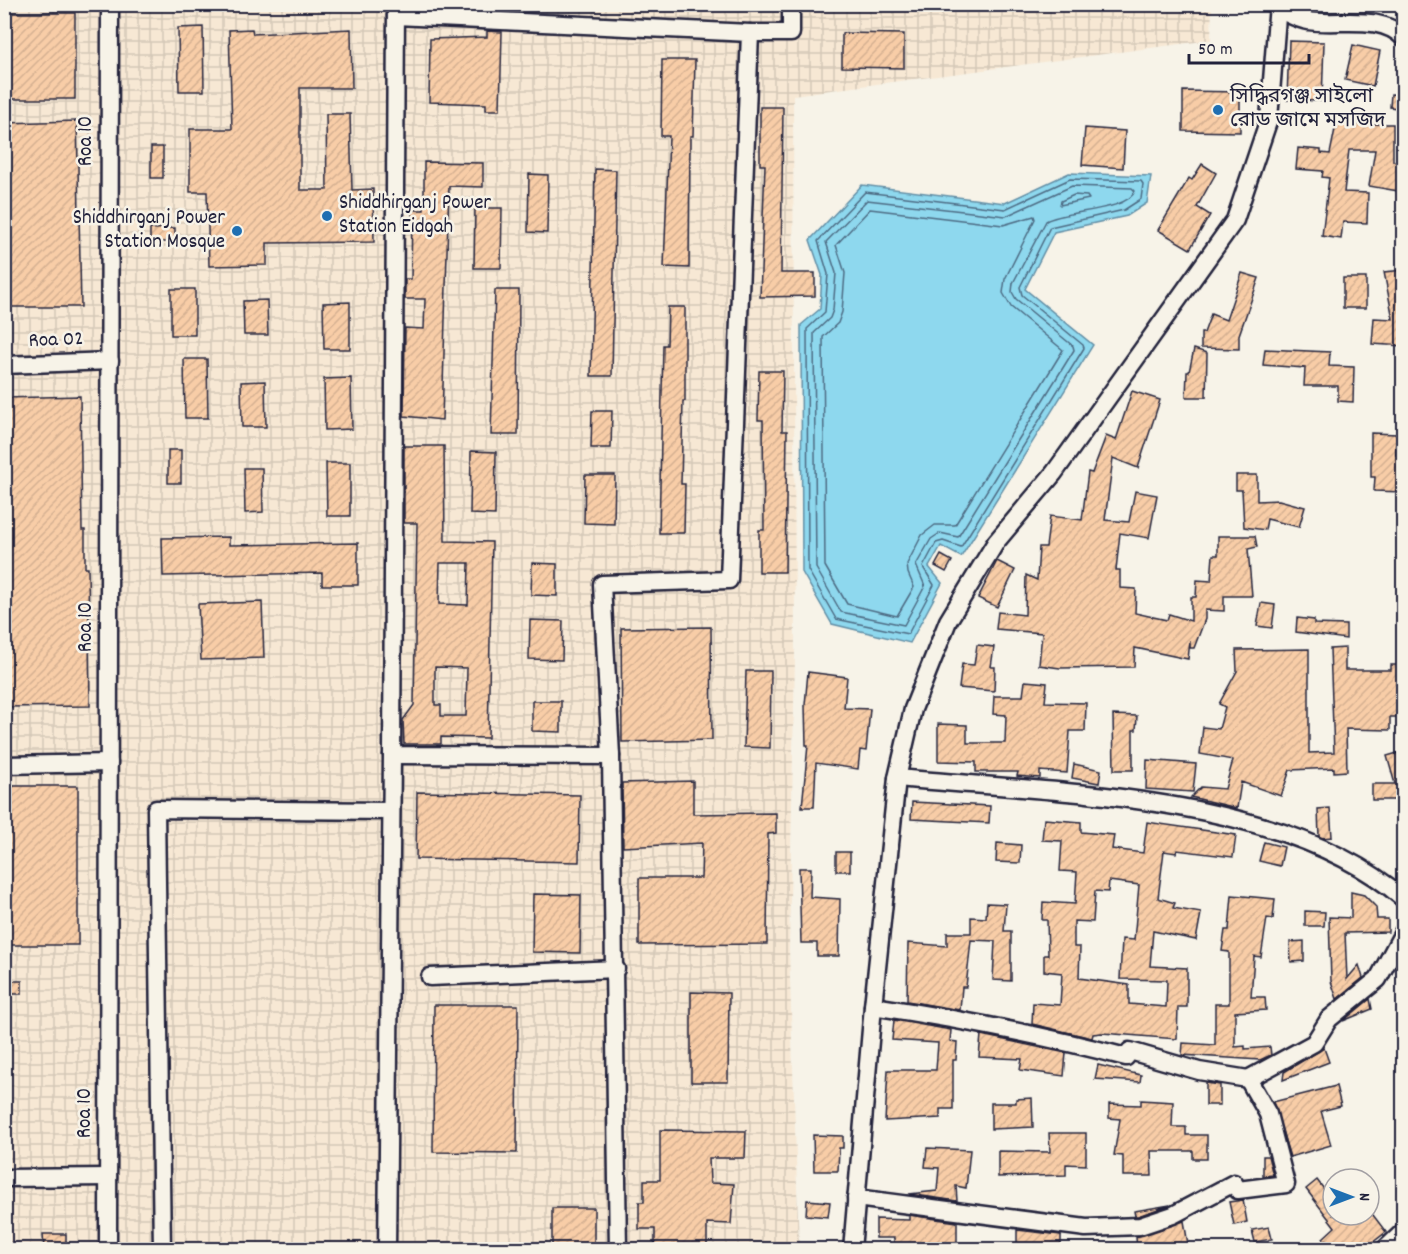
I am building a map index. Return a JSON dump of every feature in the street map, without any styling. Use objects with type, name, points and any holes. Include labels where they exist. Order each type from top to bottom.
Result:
[{"type":"street","name":"Roa 10","points":[[108,1250],[110,4]]},
{"type":"street","points":[[387,1250],[396,10],[750,33],[791,33],[791,4]]},
{"type":"street","points":[[852,1250],[873,1006],[897,778],[913,709],[948,621],[996,542],[1054,472],[1235,220],[1269,119],[1278,7],[1306,21],[1374,23],[1395,29],[1404,38]]},
{"type":"street","points":[[618,1250],[616,969],[611,756],[602,584],[729,580],[750,33]]},
{"type":"street","name":"Roa 02","points":[[4,365],[110,361]]},
{"type":"street","points":[[392,755],[611,756]]},
{"type":"street","points":[[4,765],[109,763]]},
{"type":"street","points":[[897,778],[1111,797],[1214,812],[1307,843],[1378,877],[1404,899]]},
{"type":"street","points":[[162,1250],[156,809],[391,811]]},
{"type":"street","points":[[873,1006],[1025,1032],[1126,1058],[1130,1051],[1200,1071],[1248,1079],[1314,1043],[1329,1019],[1378,979],[1404,931]]},
{"type":"street","points":[[430,977],[616,969]]},
{"type":"street","points":[[856,1198],[1086,1228],[1140,1226],[1173,1215],[1234,1183],[1238,1190],[1286,1184],[1268,1114],[1248,1079]]},
{"type":"street","points":[[4,1178],[108,1177]]},
{"type":"street","points":[[1384,1250],[1404,1231]]},
{"type":"shaded area","points":[[5,5],[1212,5],[1211,40],[793,95],[795,655],[789,949],[799,1249],[5,1250]]},
{"type":"water","points":[[1069,173],[1151,176],[1147,203],[1127,216],[1054,232],[1025,289],[1093,345],[961,557],[941,546],[929,567],[942,583],[910,643],[832,624],[802,572],[801,325],[820,309],[822,275],[810,240],[862,185],[1005,203]]},
{"type":"building","points":[[4,13],[75,13],[75,99],[4,99]]},
{"type":"building","points":[[203,27],[204,91],[179,91],[178,28]]},
{"type":"building","points":[[252,29],[253,34],[351,29],[352,88],[300,88],[300,190],[327,190],[326,114],[350,114],[352,190],[373,189],[374,242],[267,243],[267,265],[209,266],[207,192],[190,192],[190,129],[232,129],[229,30]]},
{"type":"building","points":[[487,31],[502,32],[500,110],[486,110],[486,104],[429,102],[430,39],[487,37]]},
{"type":"building","points":[[842,33],[904,34],[904,68],[842,67]]},
{"type":"building","points":[[1289,41],[1324,42],[1322,101],[1287,100]]},
{"type":"building","points":[[1353,45],[1380,51],[1373,86],[1345,80]]},
{"type":"building","points":[[662,60],[695,60],[693,136],[690,136],[689,268],[664,267],[669,136],[661,136]]},
{"type":"building","points":[[1183,91],[1240,92],[1240,132],[1183,131]]},
{"type":"building","points":[[1391,94],[1404,95],[1404,109],[1390,107]]},
{"type":"building","points":[[760,107],[783,107],[781,273],[815,273],[815,296],[760,297],[765,165],[760,165]]},
{"type":"building","points":[[77,121],[81,307],[4,307],[4,123]]},
{"type":"building","points":[[1336,124],[1393,124],[1393,161],[1404,163],[1404,192],[1369,186],[1375,150],[1349,150],[1344,192],[1368,193],[1367,223],[1343,222],[1341,239],[1322,236],[1329,178],[1322,177],[1323,171],[1296,169],[1298,148],[1321,150],[1321,153],[1330,154]]},
{"type":"building","points":[[1085,128],[1125,131],[1123,168],[1082,165]]},
{"type":"building","points":[[151,147],[163,147],[163,178],[151,178]]},
{"type":"building","points":[[424,162],[483,163],[483,187],[449,186],[442,420],[404,416],[405,328],[424,329],[425,299],[405,299],[405,279],[411,279],[412,210],[424,210]]},
{"type":"building","points":[[1202,164],[1216,173],[1197,207],[1210,215],[1190,249],[1158,230],[1189,178],[1192,180]]},
{"type":"building","points":[[595,169],[616,170],[612,376],[591,376]]},
{"type":"building","points":[[529,174],[548,175],[547,233],[528,232]]},
{"type":"building","points":[[475,208],[502,208],[501,268],[474,268]]},
{"type":"building","points":[[175,228],[175,242],[150,242],[150,229]]},
{"type":"building","points":[[1404,270],[1404,346],[1372,344],[1374,318],[1393,319],[1384,272]]},
{"type":"building","points":[[1242,273],[1259,278],[1239,335],[1239,349],[1201,348],[1201,333],[1204,333],[1211,314],[1226,320]]},
{"type":"building","points":[[1343,278],[1366,278],[1366,308],[1343,308]]},
{"type":"building","points":[[171,289],[195,289],[195,335],[171,335]]},
{"type":"building","points":[[495,290],[519,290],[518,435],[491,435]]},
{"type":"building","points":[[267,300],[268,335],[244,335],[243,301]]},
{"type":"building","points":[[350,302],[350,349],[324,349],[323,303]]},
{"type":"building","points":[[668,307],[685,307],[685,401],[683,401],[681,484],[685,484],[684,533],[659,533],[663,345],[667,345]]},
{"type":"building","points":[[1194,349],[1207,353],[1206,397],[1186,397],[1187,372],[1189,372]]},
{"type":"building","points":[[1265,349],[1330,352],[1329,366],[1354,367],[1353,402],[1338,401],[1338,386],[1304,386],[1305,368],[1263,365]]},
{"type":"building","points":[[184,359],[207,359],[208,418],[185,418]]},
{"type":"building","points":[[759,371],[783,371],[782,431],[787,431],[785,572],[759,572],[759,530],[764,530],[763,420],[758,420]]},
{"type":"building","points":[[351,378],[352,429],[325,430],[324,379]]},
{"type":"building","points":[[265,381],[266,427],[242,427],[241,382]]},
{"type":"building","points":[[1132,391],[1160,400],[1138,468],[1113,458],[1105,520],[1129,522],[1135,491],[1157,495],[1149,538],[1120,533],[1116,570],[1120,570],[1120,588],[1136,589],[1135,613],[1167,620],[1169,614],[1191,621],[1191,597],[1196,597],[1197,580],[1211,581],[1213,555],[1218,555],[1218,536],[1255,536],[1257,547],[1248,549],[1252,596],[1224,596],[1224,611],[1205,610],[1205,619],[1194,648],[1190,648],[1190,641],[1188,659],[1135,648],[1134,667],[1060,668],[1039,665],[1042,633],[996,629],[998,612],[1025,615],[1026,575],[1037,580],[1039,547],[1046,547],[1050,516],[1082,520],[1088,472],[1092,473],[1106,436],[1116,440]]},
{"type":"building","points":[[80,396],[82,530],[85,530],[85,568],[88,568],[90,706],[4,707],[4,398]]},
{"type":"building","points":[[592,411],[612,411],[611,448],[591,448]]},
{"type":"building","points":[[1371,433],[1397,434],[1396,455],[1404,455],[1404,492],[1374,491],[1375,477],[1371,477]]},
{"type":"building","points":[[404,446],[444,446],[445,541],[492,542],[488,738],[441,737],[441,744],[404,744],[403,720],[414,705],[417,523],[404,523]],"holes":[[[440,563],[469,563],[468,605],[439,604]],[[435,667],[467,668],[466,716],[441,716],[441,705],[435,705]]]},
{"type":"building","points":[[168,450],[181,450],[181,483],[168,483]]},
{"type":"building","points":[[471,451],[496,452],[495,515],[470,514]]},
{"type":"building","points":[[326,463],[350,463],[350,516],[327,516]]},
{"type":"building","points":[[244,468],[262,468],[263,512],[245,513]]},
{"type":"building","points":[[585,475],[615,475],[614,524],[584,523]]},
{"type":"building","points":[[1236,475],[1257,475],[1257,501],[1279,500],[1305,507],[1299,527],[1267,519],[1265,530],[1244,527],[1242,490],[1236,490]]},
{"type":"building","points":[[229,537],[229,545],[358,543],[358,585],[322,585],[322,573],[163,576],[162,538]]},
{"type":"building","points":[[941,555],[952,561],[946,572],[935,566]]},
{"type":"building","points":[[997,561],[1015,570],[997,607],[978,598]]},
{"type":"building","points":[[532,563],[557,564],[557,596],[531,595]]},
{"type":"building","points":[[262,602],[264,658],[201,660],[198,604]]},
{"type":"building","points":[[1261,603],[1275,605],[1272,628],[1257,626]]},
{"type":"building","points":[[1297,618],[1314,620],[1314,624],[1346,625],[1346,639],[1296,632]]},
{"type":"building","points":[[530,620],[563,621],[562,660],[529,659]]},
{"type":"building","points":[[711,627],[712,740],[622,742],[621,628]]},
{"type":"building","points":[[977,645],[994,647],[991,667],[995,667],[994,691],[959,688],[962,664],[974,665]]},
{"type":"building","points":[[1345,648],[1345,670],[1391,670],[1391,665],[1404,665],[1404,717],[1390,717],[1390,730],[1346,729],[1347,771],[1334,772],[1334,768],[1290,770],[1281,796],[1241,782],[1237,808],[1191,797],[1201,787],[1225,789],[1233,760],[1200,754],[1203,727],[1219,729],[1225,707],[1219,704],[1237,671],[1236,650],[1309,649],[1309,753],[1334,752],[1330,649]]},
{"type":"building","points":[[746,671],[771,671],[770,748],[744,747]]},
{"type":"building","points":[[808,672],[847,677],[844,708],[870,709],[866,751],[860,750],[858,769],[816,763],[814,807],[802,807],[808,745],[806,745],[805,705]]},
{"type":"building","points":[[1025,681],[1047,683],[1045,702],[1086,703],[1085,731],[1070,731],[1067,773],[1040,771],[1040,778],[1017,776],[1018,772],[976,772],[976,762],[938,761],[938,724],[967,725],[967,743],[1005,743],[1006,715],[993,714],[994,696],[1023,696]]},
{"type":"building","points":[[532,701],[561,701],[561,732],[532,731]]},
{"type":"building","points":[[1113,715],[1137,716],[1136,730],[1133,730],[1133,770],[1114,770]]},
{"type":"building","points":[[1401,752],[1404,800],[1372,800],[1372,784],[1395,784],[1387,756]]},
{"type":"building","points":[[1147,760],[1196,764],[1193,792],[1146,789]]},
{"type":"building","points":[[1074,764],[1101,770],[1099,783],[1072,778]]},
{"type":"building","points":[[693,781],[693,814],[776,813],[776,833],[768,834],[767,944],[639,945],[639,878],[701,878],[702,843],[623,847],[622,783]]},
{"type":"building","points":[[4,786],[78,786],[78,945],[4,945]]},
{"type":"building","points":[[417,792],[580,795],[579,862],[416,859]]},
{"type":"building","points":[[912,802],[990,806],[989,823],[911,819]]},
{"type":"building","points":[[1330,808],[1332,837],[1322,838],[1319,837],[1318,809]]},
{"type":"building","points":[[1044,819],[1081,822],[1081,832],[1114,835],[1112,849],[1143,853],[1147,822],[1236,835],[1233,857],[1177,850],[1176,853],[1164,851],[1158,898],[1175,903],[1173,908],[1201,913],[1196,940],[1153,931],[1150,966],[1187,968],[1187,1007],[1178,1007],[1177,1039],[1102,1033],[1093,1034],[1092,1038],[1032,1024],[1033,1003],[1060,1005],[1062,973],[1044,971],[1044,955],[1048,955],[1047,920],[1042,920],[1043,902],[1075,904],[1077,872],[1060,871],[1062,841],[1042,840]],"holes":[[[1109,881],[1139,885],[1134,940],[1122,939],[1120,979],[1167,980],[1166,1007],[1129,1004],[1129,985],[1079,978],[1080,947],[1074,947],[1074,921],[1093,922],[1095,891],[1108,892]]]},
{"type":"building","points":[[1264,842],[1284,847],[1280,866],[1259,861]]},
{"type":"building","points":[[997,843],[1021,845],[1020,863],[996,862]]},
{"type":"building","points":[[836,852],[850,852],[850,871],[836,871]]},
{"type":"building","points":[[799,868],[811,868],[810,897],[840,899],[839,956],[817,956],[817,943],[801,943]]},
{"type":"building","points":[[1351,892],[1364,895],[1376,907],[1377,919],[1388,919],[1388,932],[1345,933],[1347,979],[1359,965],[1363,978],[1337,999],[1331,981],[1329,917],[1351,918]]},
{"type":"building","points":[[533,894],[581,895],[580,953],[532,952]]},
{"type":"building","points":[[1232,895],[1275,899],[1273,919],[1267,918],[1261,957],[1254,956],[1251,997],[1265,997],[1266,1010],[1235,1012],[1235,1047],[1245,1046],[1245,1049],[1270,1047],[1271,1055],[1260,1060],[1182,1055],[1183,1043],[1215,1045],[1215,1004],[1229,1004],[1229,952],[1222,951],[1225,930],[1229,930]]},
{"type":"building","points":[[987,903],[1006,904],[1004,931],[1011,931],[1011,981],[993,980],[995,941],[971,940],[966,987],[962,987],[960,1010],[907,1001],[908,943],[947,946],[947,933],[971,933],[971,917],[986,918]]},
{"type":"building","points":[[1305,911],[1325,912],[1324,926],[1305,926]]},
{"type":"building","points":[[1304,941],[1304,961],[1291,962],[1290,942]]},
{"type":"building","points":[[5,981],[22,981],[22,994],[5,994]]},
{"type":"building","points":[[691,992],[729,993],[728,1082],[691,1082]]},
{"type":"building","points":[[1370,999],[1372,1009],[1343,1021]]},
{"type":"building","points":[[434,1005],[518,1005],[517,1153],[433,1152]]},
{"type":"building","points":[[894,1020],[951,1030],[950,1041],[957,1042],[956,1060],[953,1060],[953,1109],[940,1109],[940,1118],[885,1121],[888,1070],[936,1070],[938,1043],[892,1040]]},
{"type":"building","points":[[981,1035],[1066,1053],[1064,1076],[1020,1070],[1022,1059],[979,1057]]},
{"type":"building","points":[[1324,1048],[1329,1062],[1283,1080],[1284,1072]]},
{"type":"building","points":[[1098,1065],[1141,1075],[1140,1082],[1095,1079]]},
{"type":"building","points":[[1206,1083],[1220,1085],[1220,1105],[1206,1105]]},
{"type":"building","points":[[1336,1086],[1341,1106],[1321,1111],[1331,1145],[1290,1157],[1273,1102]]},
{"type":"building","points":[[1032,1098],[1033,1127],[991,1129],[991,1103],[1016,1103],[1016,1099]]},
{"type":"building","points":[[1141,1100],[1173,1102],[1172,1127],[1186,1127],[1186,1135],[1207,1135],[1207,1159],[1193,1159],[1193,1151],[1151,1151],[1152,1176],[1123,1176],[1123,1156],[1114,1155],[1120,1119],[1109,1118],[1109,1104],[1141,1105]]},
{"type":"building","points":[[660,1130],[746,1131],[745,1158],[709,1158],[710,1183],[734,1184],[731,1224],[707,1223],[707,1250],[655,1250],[655,1229],[639,1229],[639,1202],[644,1202],[644,1180],[660,1180]]},
{"type":"building","points":[[1049,1133],[1086,1133],[1086,1165],[1066,1164],[1066,1175],[998,1177],[998,1151],[1050,1152]]},
{"type":"building","points":[[813,1135],[843,1136],[843,1148],[839,1148],[838,1171],[814,1171]]},
{"type":"building","points":[[927,1148],[970,1150],[966,1188],[956,1186],[957,1201],[909,1194],[937,1191],[939,1168],[925,1167]]},
{"type":"building","points":[[1263,1156],[1268,1156],[1273,1175],[1263,1176]]},
{"type":"building","points":[[1317,1180],[1321,1185],[1321,1209],[1306,1189]]},
{"type":"building","points":[[807,1200],[830,1202],[828,1217],[806,1215]]},
{"type":"building","points":[[1243,1200],[1247,1222],[1234,1225],[1229,1202]]},
{"type":"building","points":[[1170,1205],[1138,1216],[1135,1216],[1134,1211]]},
{"type":"building","points":[[552,1208],[594,1208],[594,1250],[552,1250]]},
{"type":"building","points":[[909,1215],[957,1222],[957,1250],[894,1250],[894,1238],[876,1238],[876,1219],[909,1220]]},
{"type":"building","points":[[1184,1221],[1189,1250],[1137,1250],[1136,1237]]},
{"type":"building","points":[[1381,1225],[1386,1232],[1363,1250],[1333,1250],[1323,1238],[1335,1227]]},
{"type":"building","points":[[1269,1227],[1272,1239],[1255,1242],[1252,1230]]},
{"type":"building","points":[[1017,1230],[1061,1235],[1061,1250],[1017,1250]]},
{"type":"building","points":[[43,1234],[66,1234],[66,1250],[44,1250]]},
{"type":"place","name":"সিদ্ধিরগঞ্জ সাইলো রোড জামে মসজিদ","points":[[1218,110]]},
{"type":"place","name":"Shiddhirganj Power Station Eidgah","points":[[327,216]]},
{"type":"place","name":"Shiddhirganj Power Station Mosque","points":[[237,231]]}]
